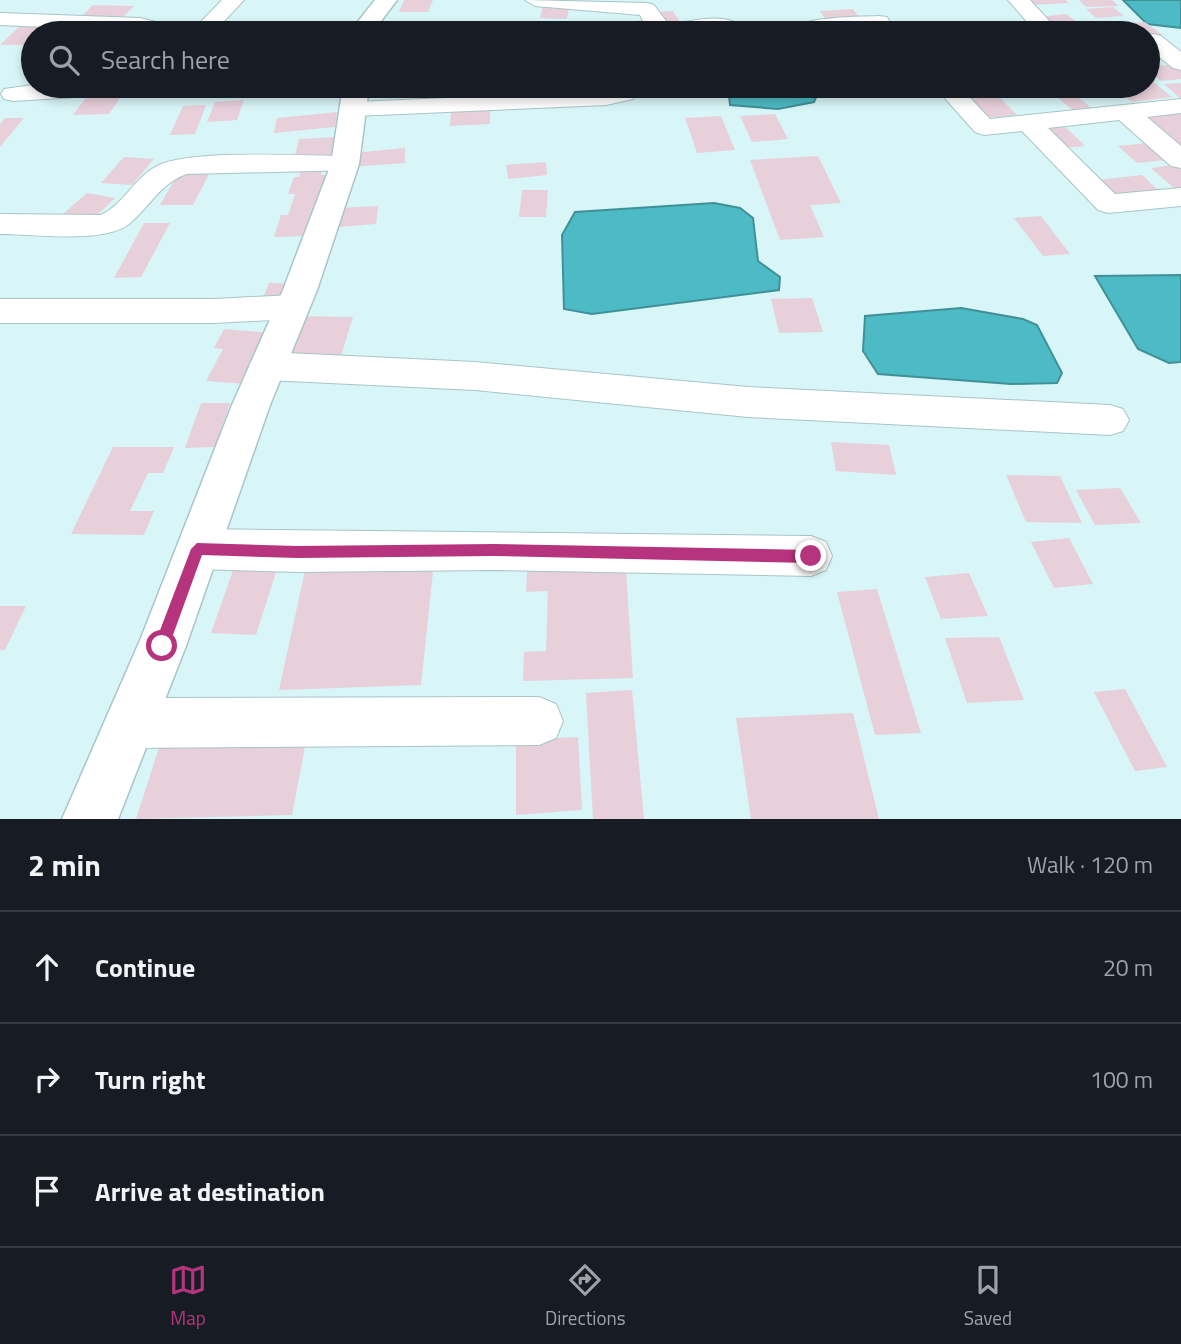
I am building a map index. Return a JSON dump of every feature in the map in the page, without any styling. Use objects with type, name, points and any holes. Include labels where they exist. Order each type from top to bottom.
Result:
[{"type":"street","points":[[213,21],[234,0]]},
{"type":"street","points":[[369,21],[386,0]]},
{"type":"street","points":[[536,0],[647,9],[654,21]]},
{"type":"street","points":[[1017,0],[1038,21]]},
{"type":"street","points":[[845,21],[875,15],[888,2]]},
{"type":"street","points":[[0,19],[56,21]]},
{"type":"street","points":[[1160,46],[1181,63]]},
{"type":"street","points":[[13,93],[21,93]]},
{"type":"street","points":[[90,819],[267,366],[293,307],[345,164],[355,98]]},
{"type":"street","points":[[957,98],[984,127],[1181,106]]},
{"type":"street","points":[[1124,111],[1181,160]]},
{"type":"street","points":[[1028,122],[1108,204],[1181,197]]},
{"type":"street","points":[[0,224],[105,225],[115,220],[160,174],[184,166],[345,164]]},
{"type":"street","points":[[0,311],[214,311],[293,307]]},
{"type":"street","points":[[267,366],[475,376],[748,402],[1110,420]]},
{"type":"street","points":[[197,549],[297,552],[494,550],[811,556]]},
{"type":"street","points":[[129,723],[539,721]]},
{"type":"water","points":[[1123,0],[1181,0],[1181,28],[1160,26],[1160,21],[1144,21]]},
{"type":"water","points":[[729,98],[816,98],[814,102],[778,109],[730,105]]},
{"type":"water","points":[[714,203],[740,208],[753,218],[758,261],[780,277],[779,290],[592,314],[564,309],[562,235],[575,212]]},
{"type":"water","points":[[1181,275],[1181,362],[1169,363],[1138,349],[1095,276]]},
{"type":"water","points":[[961,308],[1023,319],[1037,325],[1062,373],[1057,383],[1011,384],[878,374],[863,351],[865,316]]},
{"type":"building","points":[[404,0],[433,0],[428,12],[399,12]]},
{"type":"building","points":[[1026,0],[1066,0],[1069,3],[1031,5]]},
{"type":"building","points":[[1079,0],[1112,0],[1119,6],[1086,7]]},
{"type":"building","points":[[544,2],[570,3],[567,19],[540,18]]},
{"type":"building","points":[[93,5],[134,6],[123,17],[82,16]]},
{"type":"building","points":[[1113,7],[1124,16],[1096,18],[1086,9]]},
{"type":"building","points":[[853,9],[862,21],[827,21],[820,11]]},
{"type":"building","points":[[673,11],[679,21],[659,21],[654,12]]},
{"type":"building","points":[[1066,14],[1075,21],[1043,21],[1038,17]]},
{"type":"building","points":[[21,25],[21,45],[0,45]]},
{"type":"building","points":[[1177,64],[1181,67],[1181,79],[1161,81],[1160,66]]},
{"type":"building","points":[[1181,83],[1181,99],[1164,84]]},
{"type":"building","points":[[1160,88],[1172,97],[1132,102],[1127,98],[1160,98]]},
{"type":"building","points":[[86,98],[120,98],[109,114],[73,115]]},
{"type":"building","points":[[967,98],[1000,98],[1017,115],[986,118]]},
{"type":"building","points":[[1058,98],[1079,98],[1094,110],[1076,113]]},
{"type":"building","points":[[244,100],[237,120],[207,122],[215,102]]},
{"type":"building","points":[[206,105],[195,134],[170,135],[183,106]]},
{"type":"building","points":[[490,105],[490,124],[450,126],[451,107]]},
{"type":"building","points":[[1181,109],[1181,152],[1137,113]]},
{"type":"building","points":[[337,112],[335,127],[274,133],[277,118]]},
{"type":"building","points":[[775,114],[788,139],[752,142],[740,116]]},
{"type":"building","points":[[721,116],[735,150],[697,153],[685,118]]},
{"type":"building","points":[[5,118],[24,118],[0,147],[0,124]]},
{"type":"building","points":[[1061,123],[1085,146],[1065,148],[1041,125]]},
{"type":"building","points":[[335,137],[331,159],[294,161],[299,139]]},
{"type":"building","points":[[1157,142],[1176,159],[1137,163],[1118,146]]},
{"type":"building","points":[[405,148],[405,163],[351,167],[352,153]]},
{"type":"building","points":[[818,156],[841,203],[810,205],[824,237],[780,240],[750,160]]},
{"type":"building","points":[[124,157],[154,159],[132,185],[101,183]]},
{"type":"building","points":[[546,162],[547,175],[508,179],[506,165]]},
{"type":"building","points":[[1181,164],[1181,188],[1175,189],[1151,168]]},
{"type":"building","points":[[301,169],[322,169],[321,175],[331,175],[314,236],[274,237],[281,215],[288,215],[295,194],[288,194],[294,177],[299,177]]},
{"type":"building","points":[[178,174],[209,174],[193,205],[160,205]]},
{"type":"building","points":[[1142,175],[1160,192],[1114,197],[1098,180]]},
{"type":"building","points":[[522,190],[548,190],[546,217],[519,217]]},
{"type":"building","points":[[87,193],[115,198],[91,221],[62,215]]},
{"type":"building","points":[[378,206],[376,224],[338,227],[341,208]]},
{"type":"building","points":[[1041,216],[1070,254],[1043,256],[1014,218]]},
{"type":"building","points":[[144,223],[170,223],[141,277],[114,278]]},
{"type":"building","points":[[269,283],[293,284],[286,303],[261,303]]},
{"type":"building","points":[[812,298],[823,332],[779,333],[771,299]]},
{"type":"building","points":[[297,316],[353,317],[341,356],[282,355]]},
{"type":"building","points":[[224,329],[270,333],[244,384],[206,381],[223,349],[214,348]]},
{"type":"building","points":[[201,403],[230,403],[215,447],[185,448]]},
{"type":"building","points":[[831,442],[889,445],[896,475],[836,471]]},
{"type":"building","points":[[113,447],[174,447],[163,473],[148,473],[130,511],[154,511],[144,535],[71,534]]},
{"type":"building","points":[[1006,475],[1060,476],[1082,523],[1026,522]]},
{"type":"building","points":[[1120,488],[1141,523],[1095,525],[1076,490]]},
{"type":"building","points":[[1069,538],[1093,584],[1054,588],[1031,542]]},
{"type":"building","points":[[528,555],[625,557],[633,678],[523,681],[524,652],[546,651],[548,591],[526,592]]},
{"type":"building","points":[[236,562],[279,563],[256,635],[211,633]]},
{"type":"building","points":[[434,562],[421,685],[279,690],[306,566]]},
{"type":"building","points":[[969,573],[988,616],[941,619],[925,577]]},
{"type":"building","points":[[877,589],[921,733],[875,735],[837,592]]},
{"type":"building","points":[[0,606],[26,606],[5,650],[0,650]]},
{"type":"building","points":[[999,637],[1024,700],[967,703],[945,638]]},
{"type":"building","points":[[1125,689],[1167,767],[1135,771],[1094,692]]},
{"type":"building","points":[[632,690],[644,819],[593,819],[586,693]]},
{"type":"building","points":[[853,713],[879,819],[751,819],[736,718]]},
{"type":"building","points":[[308,731],[292,815],[136,819],[163,735]]},
{"type":"building","points":[[578,737],[582,810],[516,815],[516,740]]},
{"type":"route","points":[[162,646],[197,549],[297,552],[494,550],[811,556]]}]
